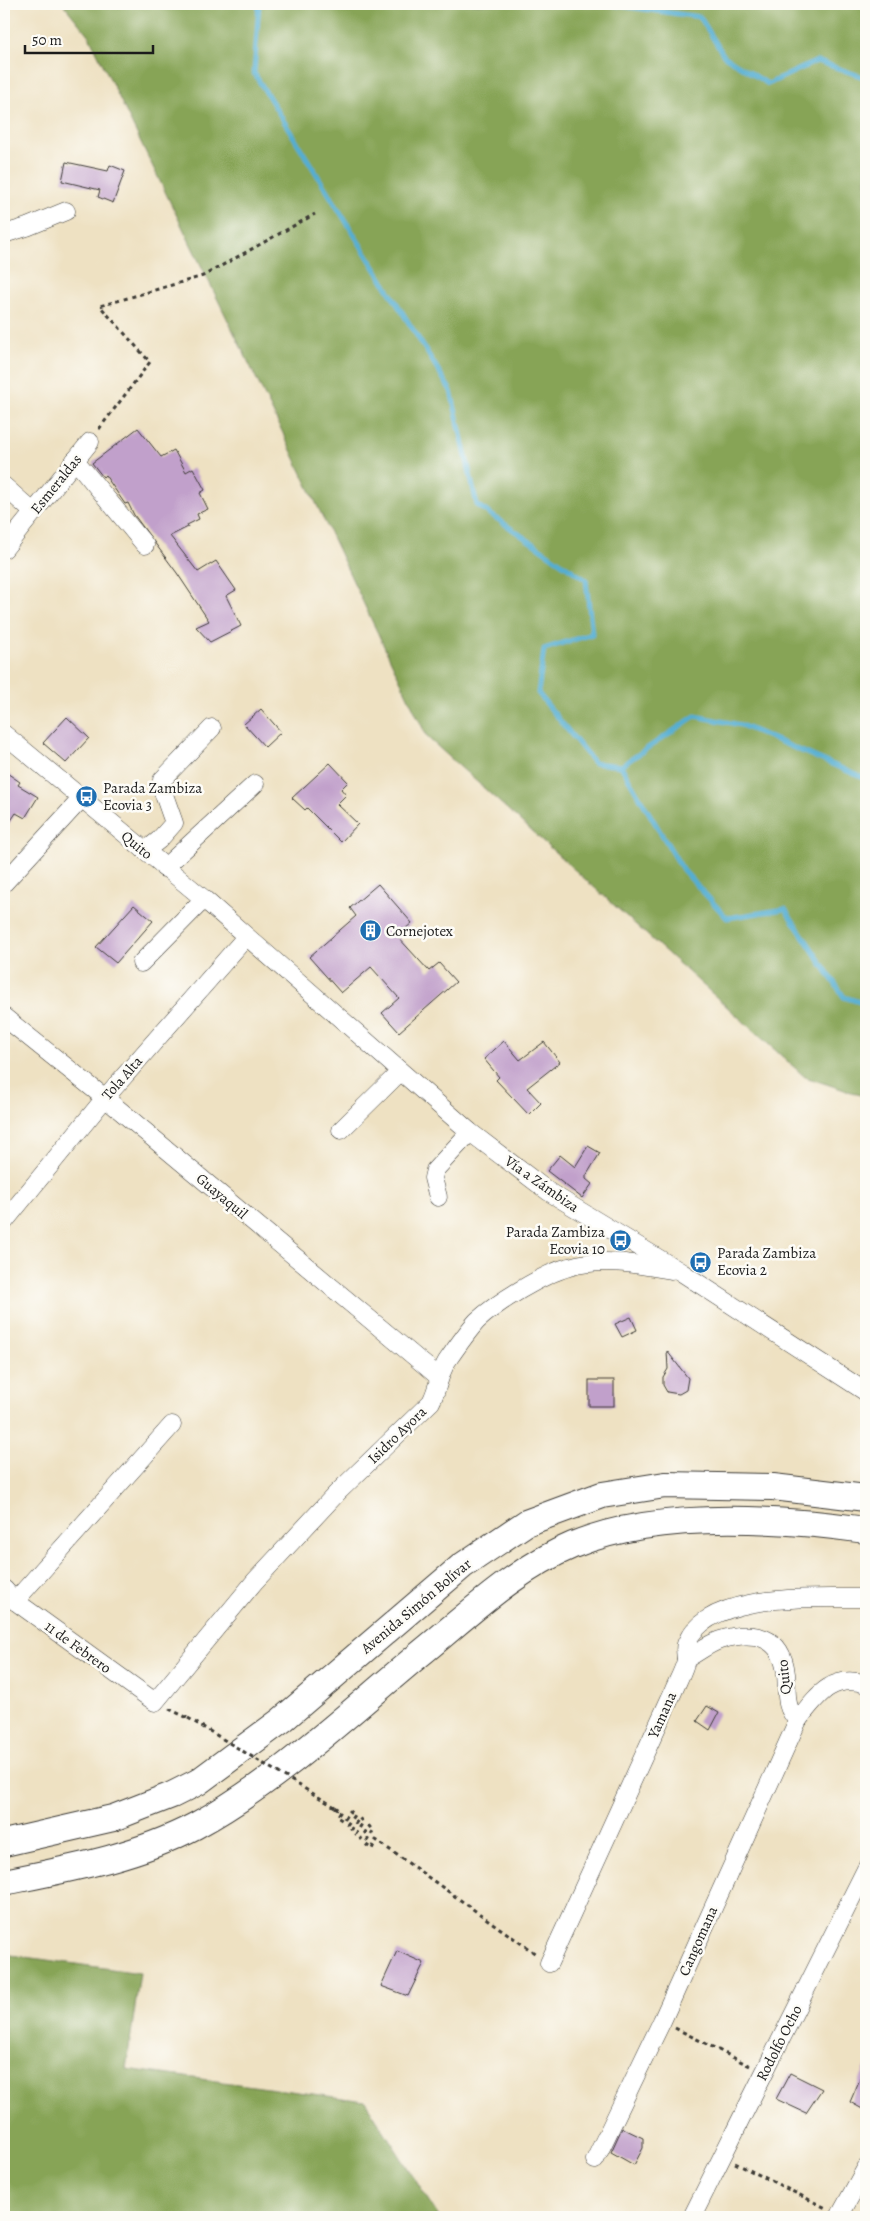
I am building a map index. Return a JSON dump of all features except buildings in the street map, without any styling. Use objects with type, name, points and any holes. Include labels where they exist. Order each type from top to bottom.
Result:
[{"type":"highway","name":"Avenida Simón Bolívar","points":[[4,1843],[113,1818],[172,1795],[198,1782],[282,1720],[462,1566],[526,1523],[602,1495],[665,1485],[773,1487],[866,1498]]},
{"type":"highway","points":[[4,1882],[89,1865],[156,1843],[194,1827],[257,1788],[513,1578],[572,1546],[619,1530],[660,1524],[726,1520],[839,1526],[866,1530]]},
{"type":"street","points":[[4,234],[66,211]]},
{"type":"street","name":"Esmeraldas","points":[[4,549],[90,442]]},
{"type":"street","points":[[75,460],[146,545]]},
{"type":"street","points":[[4,486],[33,512]]},
{"type":"street","points":[[145,851],[159,840],[174,823],[162,789],[162,780],[212,728]]},
{"type":"street","name":"Quito","points":[[4,734],[164,868],[204,899],[246,937]]},
{"type":"street","points":[[164,868],[255,784]]},
{"type":"street","points":[[4,883],[82,798]]},
{"type":"street","points":[[142,963],[204,899]]},
{"type":"street","name":"Vía a Zámbiza","points":[[246,937],[470,1132],[549,1192],[681,1272],[866,1392]]},
{"type":"street","name":"Tola Alta","points":[[4,1222],[105,1098],[246,937]]},
{"type":"street","name":"Guayaquil","points":[[4,1017],[105,1098],[439,1377]]},
{"type":"street","points":[[341,1130],[400,1072]]},
{"type":"street","points":[[438,1197],[433,1178],[434,1170],[470,1132]]},
{"type":"street","name":"Isidro Ayora","points":[[155,1702],[255,1581],[337,1493],[430,1402],[438,1389],[439,1377],[448,1360],[477,1322],[499,1304],[538,1281],[568,1267],[601,1262],[637,1264],[681,1272]]},
{"type":"street","points":[[9,1595],[172,1425]]},
{"type":"street","name":"11 de Febrero","points":[[9,1595],[155,1702]]},
{"type":"street","name":"Yamana","points":[[549,1963],[686,1659],[686,1644],[703,1622],[720,1611],[741,1604],[790,1600],[866,1598]]},
{"type":"street","name":"Quito","points":[[686,1659],[720,1640],[747,1636],[776,1644],[782,1652],[786,1674],[788,1706],[792,1715],[798,1720],[832,1684],[854,1680],[866,1684]]},
{"type":"street","name":"Cangomana","points":[[595,2160],[662,2021],[798,1720]]},
{"type":"street","name":"Rodolfo Ocho","points":[[692,2217],[866,1869]]},
{"type":"street","points":[[839,2216],[866,2168]]},
{"type":"path","points":[[90,442],[150,362],[100,306],[202,276],[315,214]]},
{"type":"path","points":[[188,1718],[341,1811],[337,1817],[342,1821],[349,1811],[354,1815],[347,1825],[352,1829],[359,1818],[363,1822],[356,1834],[361,1839],[369,1826],[373,1831],[365,1844],[372,1849],[376,1840],[549,1963]]},
{"type":"path","points":[[662,2021],[764,2073]]},
{"type":"path","points":[[721,2157],[839,2216]]},
{"type":"green space","points":[[63,4],[866,4],[866,1097],[805,1077],[427,737],[279,425],[89,36]]},
{"type":"green space","points":[[4,1954],[140,1973],[126,2069],[365,2101],[439,2217],[4,2217]]},
{"type":"waterway","points":[[259,4],[254,73],[451,391],[477,505],[586,580],[592,634],[544,649],[538,693],[594,763],[621,766],[683,870],[727,918],[785,909],[844,997],[866,1004]]},
{"type":"waterway","points":[[607,4],[700,17],[724,56],[768,84],[817,61],[866,78]]},
{"type":"waterway","points":[[621,766],[695,716],[741,725],[866,779]]},
{"type":"place","name":"Parada Zambiza Ecovia 3","points":[[87,797]]},
{"type":"place","name":"Cornejotex","points":[[370,931]]},
{"type":"place","name":"Parada Zambiza Ecovia 10","points":[[621,1241]]},
{"type":"place","name":"Parada Zambiza Ecovia 2","points":[[701,1262]]}]
